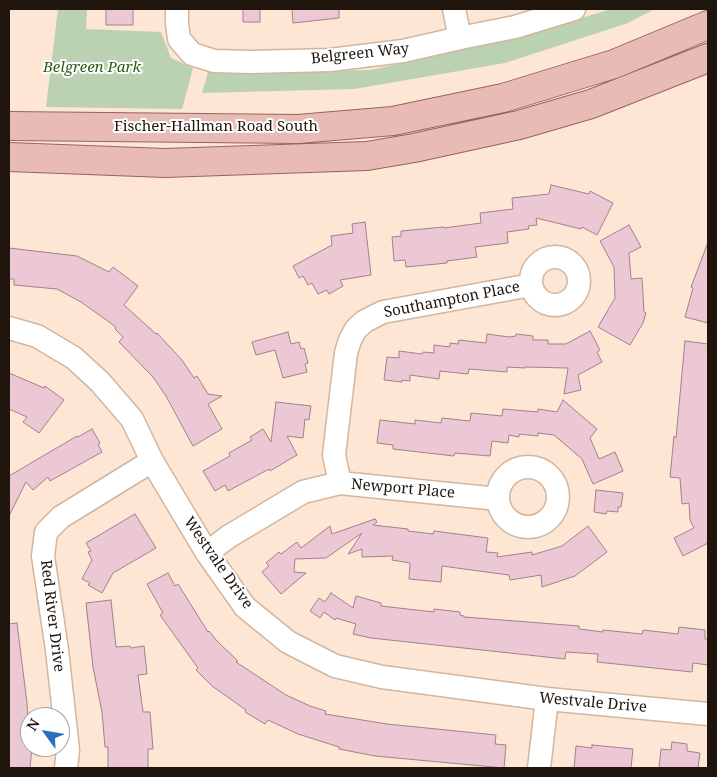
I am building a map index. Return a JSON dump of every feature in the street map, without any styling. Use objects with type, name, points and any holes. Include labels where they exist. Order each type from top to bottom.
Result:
[{"type":"main road","name":"Fischer-Hallman Road South","points":[[9,126],[298,129],[393,121],[503,98],[614,64],[708,25]]},
{"type":"main road","name":"Fischer-Hallman Road South","points":[[9,157],[165,163],[367,156],[414,148],[519,125],[591,104],[708,58]]},
{"type":"street","name":"Belgreen Way","points":[[177,9],[179,39],[192,54],[214,61],[250,62],[330,60],[403,51],[514,27],[574,9]]},
{"type":"street","points":[[454,9],[460,38]]},
{"type":"street","name":"Southampton Place","points":[[340,483],[334,455],[346,353],[350,340],[356,330],[365,321],[383,312],[531,285]]},
{"type":"street","name":"Westvale Drive","points":[[9,328],[37,336],[74,358],[100,382],[132,419],[152,461],[207,553],[245,607],[288,642],[335,666],[382,677],[547,699],[708,714]]},
{"type":"street","name":"Red River Drive","points":[[66,768],[68,750],[57,650],[43,556],[46,532],[61,517],[152,461]]},
{"type":"street","name":"Newport Place","points":[[207,553],[228,537],[303,492],[340,483],[498,498]]},
{"type":"street","points":[[540,768],[547,699]]},
{"type":"green space","name":"Belgreen Park","points":[[58,9],[87,9],[86,29],[161,32],[171,58],[193,68],[182,109],[46,107]]},
{"type":"green space","points":[[611,9],[655,9],[628,23],[505,63],[354,89],[202,93],[208,72],[371,70],[516,38]]},
{"type":"building","points":[[106,9],[133,9],[133,25],[106,25]]},
{"type":"building","points":[[243,9],[260,9],[260,22],[243,22]]},
{"type":"building","points":[[292,9],[339,9],[339,18],[293,23]]},
{"type":"building","points":[[551,185],[589,194],[590,191],[613,203],[597,235],[582,227],[581,229],[536,218],[537,225],[528,226],[529,229],[507,232],[508,243],[475,247],[477,257],[447,261],[447,263],[406,267],[405,260],[394,261],[392,237],[401,236],[401,231],[481,223],[480,213],[513,209],[512,198],[549,194]]},
{"type":"building","points":[[365,222],[371,275],[340,280],[343,286],[329,294],[327,290],[318,294],[312,283],[308,285],[303,276],[299,278],[293,266],[332,245],[331,236],[353,233],[352,224]]},
{"type":"building","points":[[629,225],[641,247],[629,253],[631,279],[642,278],[644,312],[646,313],[643,323],[630,345],[598,327],[615,298],[614,267],[600,241]]},
{"type":"building","points":[[707,245],[708,323],[685,317],[693,288],[691,287]]},
{"type":"building","points":[[9,248],[77,256],[109,272],[113,267],[138,286],[124,305],[157,333],[182,360],[194,378],[197,376],[208,394],[222,396],[208,404],[222,429],[193,446],[166,396],[153,377],[119,342],[123,337],[115,329],[116,327],[81,302],[57,289],[14,285],[14,279],[9,279]]},
{"type":"building","points":[[590,331],[600,350],[597,352],[602,362],[578,375],[581,390],[564,394],[568,368],[507,367],[507,372],[469,369],[468,374],[440,371],[439,379],[410,375],[410,381],[384,380],[387,357],[399,358],[399,351],[422,354],[423,352],[434,353],[434,345],[450,347],[450,343],[458,344],[459,340],[486,343],[487,334],[509,337],[516,336],[516,334],[533,336],[533,340],[548,340],[548,344],[566,344]]},
{"type":"building","points":[[288,332],[291,344],[299,342],[301,349],[304,348],[308,363],[305,364],[307,372],[283,378],[275,350],[256,355],[252,342]]},
{"type":"building","points":[[685,341],[708,344],[708,543],[683,556],[674,538],[694,528],[690,520],[689,503],[682,504],[680,478],[670,477],[674,436],[676,438]]},
{"type":"building","points":[[9,373],[44,388],[45,386],[64,400],[39,433],[23,422],[27,417],[9,409]]},
{"type":"building","points":[[563,400],[597,429],[590,438],[599,459],[615,452],[623,471],[593,484],[582,459],[554,435],[538,433],[538,436],[519,434],[519,437],[509,435],[508,443],[492,441],[490,456],[455,453],[454,456],[393,449],[393,445],[377,443],[380,420],[415,424],[415,420],[441,423],[442,418],[470,421],[471,413],[502,416],[503,409],[538,412],[538,409],[557,412]]},
{"type":"building","points":[[276,402],[311,406],[309,420],[305,419],[303,438],[287,436],[297,455],[270,471],[269,469],[228,491],[225,485],[215,491],[203,471],[230,456],[229,453],[252,440],[250,437],[263,429],[271,442]]},
{"type":"building","points":[[92,429],[100,443],[98,444],[102,452],[50,481],[48,477],[33,490],[26,482],[9,516],[9,476]]},
{"type":"building","points":[[596,490],[623,493],[621,507],[618,507],[618,512],[607,511],[606,514],[594,512]]},
{"type":"building","points":[[135,514],[156,548],[113,573],[102,593],[82,579],[92,560],[88,552],[91,551],[86,543]]},
{"type":"building","points":[[375,519],[377,522],[373,525],[408,529],[408,531],[433,534],[434,531],[488,538],[486,552],[498,553],[497,557],[532,552],[532,555],[562,546],[588,526],[607,552],[575,576],[542,587],[541,575],[510,580],[509,575],[442,566],[441,582],[409,579],[410,563],[392,560],[393,556],[362,557],[362,549],[348,554],[362,533],[326,558],[295,559],[294,572],[306,573],[281,594],[262,572],[269,566],[266,563],[279,552],[281,554],[297,542],[301,548],[330,526],[332,534]]},
{"type":"building","points":[[168,573],[175,586],[178,584],[208,632],[238,661],[236,662],[286,695],[326,711],[325,714],[387,724],[496,735],[495,744],[506,745],[504,768],[375,756],[339,749],[339,747],[298,734],[268,720],[265,724],[245,712],[246,710],[212,686],[196,670],[198,668],[160,615],[163,613],[147,584]]},
{"type":"building","points":[[331,593],[353,608],[356,596],[381,603],[381,606],[434,612],[434,609],[460,612],[460,615],[464,617],[579,626],[579,629],[603,632],[603,630],[642,634],[643,630],[678,634],[679,627],[705,630],[705,639],[708,639],[708,665],[693,663],[692,672],[597,662],[598,654],[566,652],[565,659],[371,638],[353,634],[356,624],[336,618],[335,620],[324,612],[320,618],[310,611],[319,598],[325,602]]},
{"type":"building","points":[[111,600],[116,647],[130,646],[131,648],[144,646],[147,674],[138,675],[143,712],[150,712],[153,749],[148,749],[148,768],[108,768],[108,747],[105,747],[102,712],[93,667],[86,603]]},
{"type":"building","points":[[17,623],[27,703],[27,707],[20,707],[20,757],[31,757],[30,768],[9,768],[9,624]]},
{"type":"building","points":[[672,742],[687,744],[687,751],[700,753],[698,768],[659,768],[661,749],[671,750]]},
{"type":"building","points":[[592,745],[633,749],[631,768],[574,768],[576,746],[592,748]]}]
